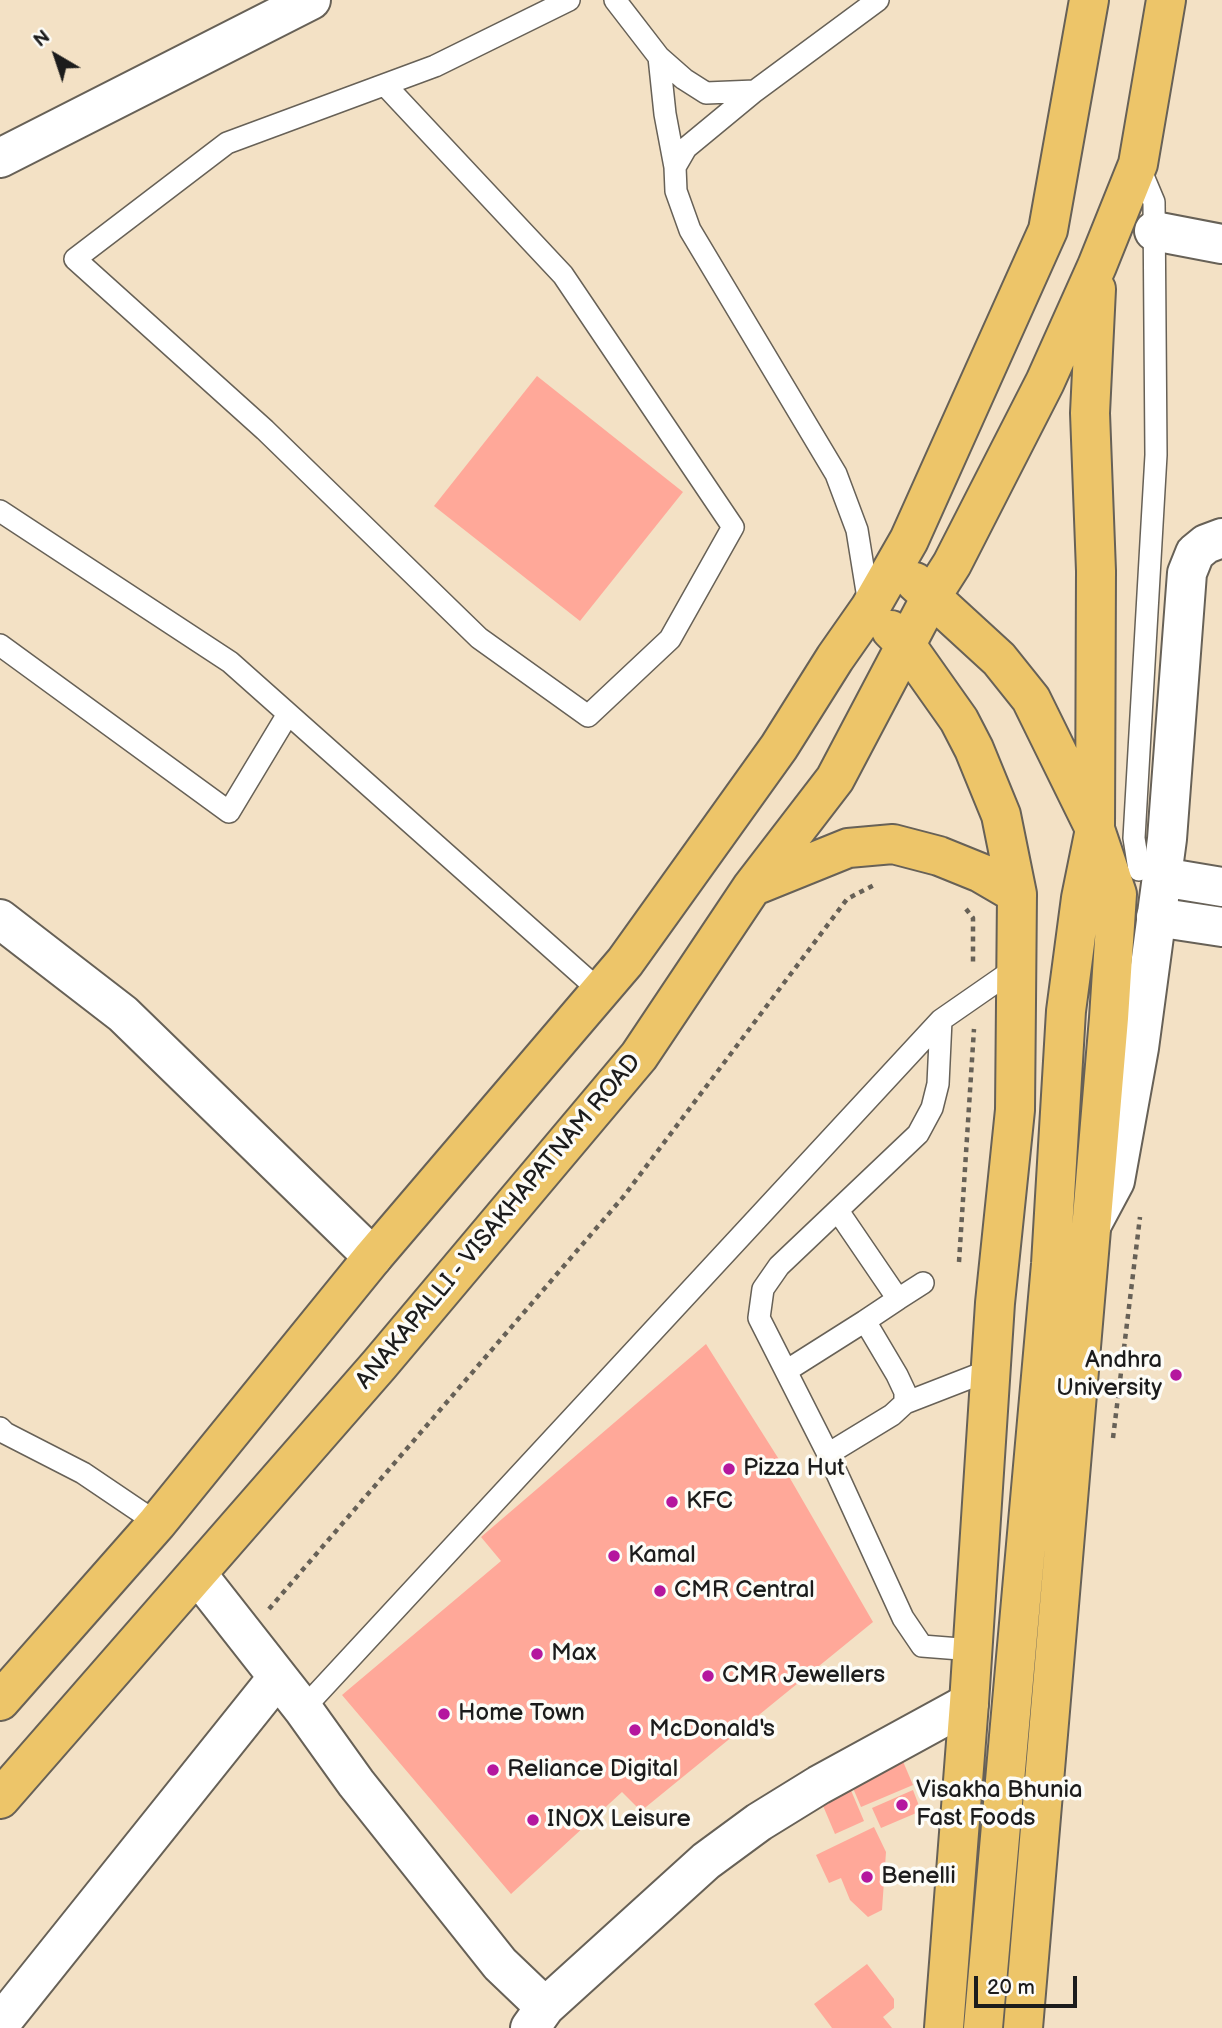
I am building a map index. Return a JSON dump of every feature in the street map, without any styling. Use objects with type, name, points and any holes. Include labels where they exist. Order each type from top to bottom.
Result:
[{"type":"main road","points":[[0,1702],[157,1523],[373,1257],[633,951],[779,747],[870,608],[909,540],[1048,230],[1089,0]]},
{"type":"main road","name":"ANAKAPALLI - VISAKHAPATNAM ROAD","points":[[0,1799],[379,1365],[639,1056],[752,887],[835,779],[931,597],[953,564],[1045,382],[1097,266],[1138,164],[1166,0]]},
{"type":"main road","points":[[983,2028],[1051,1264],[1066,1011],[1095,829],[1096,571],[1090,413],[1097,266]]},
{"type":"main road","points":[[894,564],[999,659],[1031,699],[1095,829],[1117,894],[1092,1224],[1023,2028]]},
{"type":"main road","points":[[870,608],[906,645],[959,720],[974,749],[1001,815],[1017,894],[1015,1110],[990,1370],[969,1703],[944,2028]]},
{"type":"main road","points":[[752,887],[848,848],[893,844],[939,856],[981,873],[1017,894]]},
{"type":"street","points":[[0,158],[311,0]]},
{"type":"street","points":[[1154,231],[1222,244]]},
{"type":"street","points":[[1092,1224],[1115,1181],[1137,1060],[1156,917],[1151,874],[1167,839],[1187,573],[1195,553],[1206,544],[1222,538]]},
{"type":"street","points":[[1151,874],[1222,887]]},
{"type":"street","points":[[1156,917],[1222,927]]},
{"type":"street","points":[[0,919],[123,1014],[373,1257]]},
{"type":"street","points":[[197,1574],[303,1709],[356,1783],[500,1964],[538,2017],[706,1861],[759,1822],[819,1785],[969,1703]]},
{"type":"street","points":[[0,2024],[277,1678]]},
{"type":"lane","points":[[385,85],[563,275],[733,527],[670,639],[588,716],[479,638],[265,430],[75,258],[227,143],[435,66],[569,0]]},
{"type":"lane","points":[[615,0],[659,57],[684,79],[706,93],[755,91]]},
{"type":"lane","points":[[675,167],[686,148],[755,91],[878,0]]},
{"type":"lane","points":[[659,57],[676,191],[690,230],[835,474],[858,530],[870,608]]},
{"type":"lane","points":[[1138,164],[1154,202],[1155,478],[1134,838],[1151,874]]},
{"type":"lane","points":[[0,511],[230,662],[600,992]]},
{"type":"lane","points":[[858,530],[894,564]]},
{"type":"lane","points":[[0,645],[229,812],[288,714]]},
{"type":"lane","points":[[1095,829],[1151,874]]},
{"type":"lane","points":[[303,1709],[941,1020],[1016,968]]},
{"type":"lane","points":[[941,1020],[938,1084],[932,1108],[918,1134],[779,1266],[763,1289],[760,1318],[828,1454],[903,1618],[922,1646],[972,1650]]},
{"type":"lane","points":[[838,1211],[898,1299]]},
{"type":"lane","points":[[786,1371],[923,1283]]},
{"type":"lane","points":[[865,1321],[897,1374],[905,1392],[905,1403]]},
{"type":"lane","points":[[828,1454],[892,1415],[905,1403],[990,1370]]},
{"type":"lane","points":[[0,1428],[83,1473],[157,1523]]},
{"type":"path","points":[[1113,1438],[1141,1206]]},
{"type":"building","points":[[537,376],[683,492],[580,621],[434,506]]},
{"type":"building","name":"CMR Central","points":[[706,1344],[780,1461],[873,1622],[641,1811],[622,1792],[511,1894],[342,1695],[501,1561],[481,1537]]},
{"type":"building","points":[[902,1759],[913,1785],[861,1807],[850,1781]]},
{"type":"building","points":[[847,1781],[864,1821],[835,1834],[818,1794]]},
{"type":"building","points":[[913,1790],[921,1811],[881,1828],[872,1808]]},
{"type":"building","points":[[874,1827],[886,1852],[882,1910],[868,1917],[850,1900],[841,1878],[829,1883],[816,1855]]},
{"type":"building","points":[[867,1964],[894,1999],[894,2008],[883,2017],[892,2028],[832,2028],[814,2004]]},
{"type":"place","name":"Andhra University","points":[[1176,1375]]},
{"type":"place","name":"Pizza Hut","points":[[729,1469]]},
{"type":"place","name":"KFC","points":[[672,1502]]},
{"type":"place","name":"Kamal","points":[[614,1556]]},
{"type":"place","name":"CMR Central","points":[[660,1591]]},
{"type":"place","name":"Max","points":[[537,1654]]},
{"type":"place","name":"CMR Jewellers","points":[[708,1676]]},
{"type":"place","name":"Home Town","points":[[444,1714]]},
{"type":"place","name":"McDonald's","points":[[635,1730]]},
{"type":"place","name":"Reliance Digital","points":[[493,1770]]},
{"type":"place","name":"Visakha Bhunia Fast Foods","points":[[902,1805]]},
{"type":"place","name":"INOX Leisure","points":[[533,1820]]},
{"type":"place","name":"Benelli","points":[[867,1877]]}]
